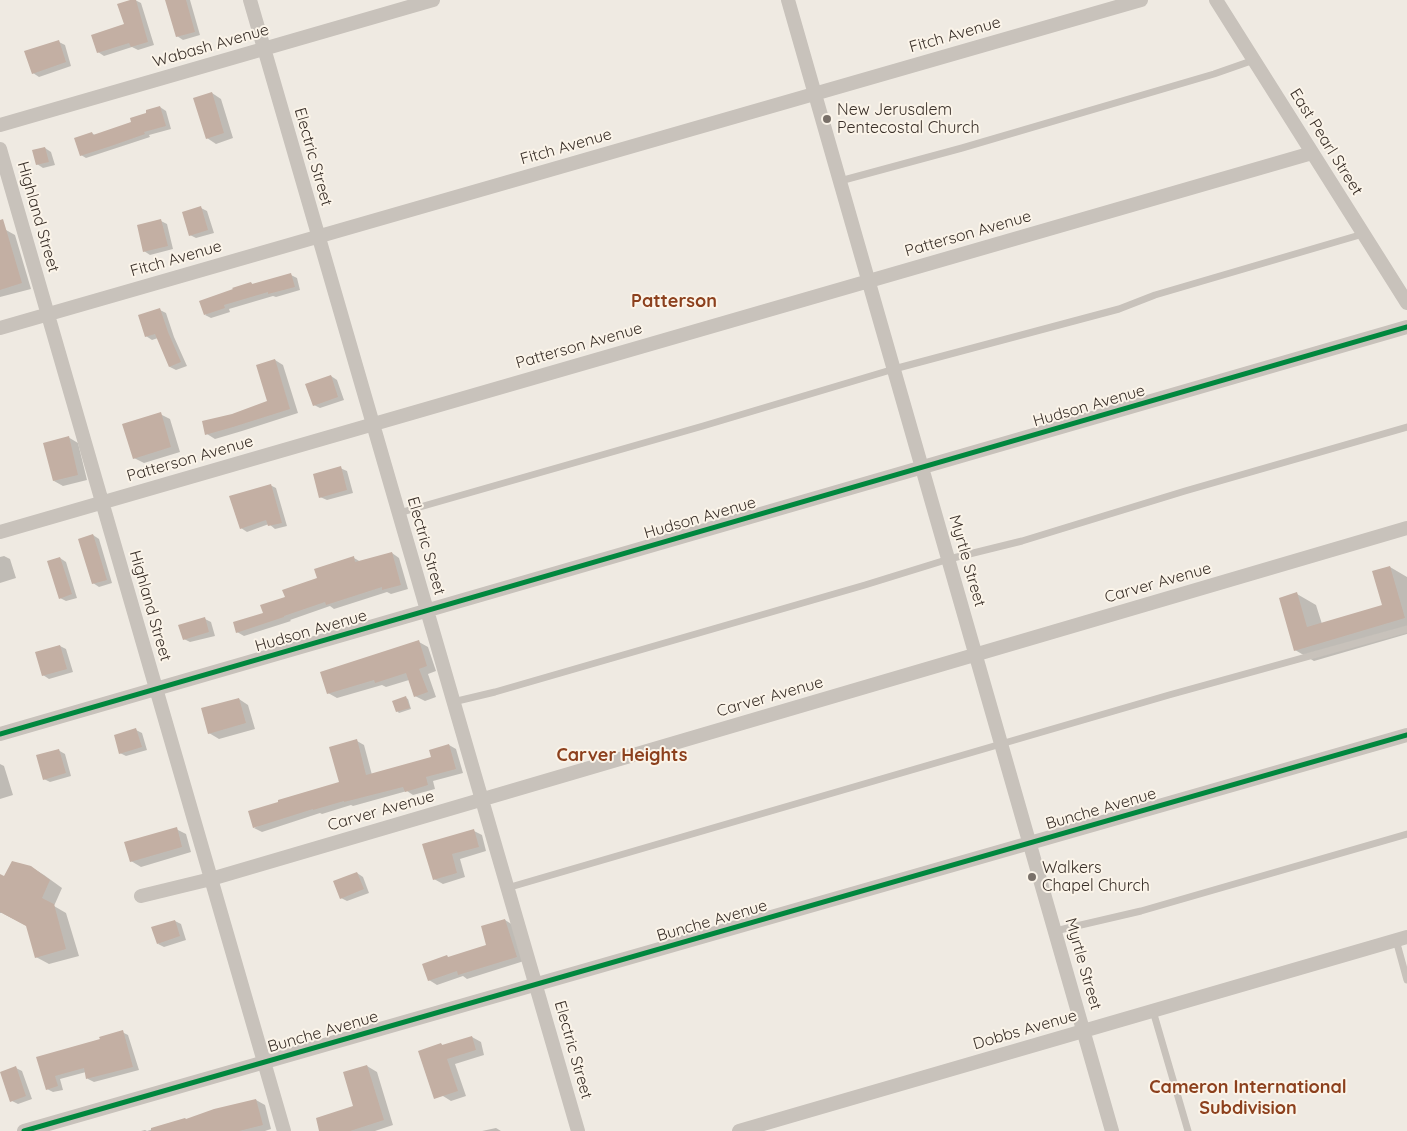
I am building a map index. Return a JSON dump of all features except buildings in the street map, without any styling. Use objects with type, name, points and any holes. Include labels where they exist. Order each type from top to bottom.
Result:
[{"type":"street","name":"Electric Street","points":[[250,0],[578,1131]]},
{"type":"street","name":"Wabash Avenue","points":[[0,125],[433,0]]},
{"type":"street","name":"Myrtle Street","points":[[788,0],[1112,1131]]},
{"type":"street","name":"Fitch Avenue","points":[[0,328],[1141,0]]},
{"type":"street","name":"East Pearl Street","points":[[1216,0],[1407,303]]},
{"type":"street","name":"Highland Street","points":[[0,149],[284,1131]]},
{"type":"street","name":"Patterson Avenue","points":[[0,532],[1312,153]]},
{"type":"street","name":"Hudson Avenue","points":[[0,734],[1407,327]]},
{"type":"street","name":"Carver Avenue","points":[[142,896],[211,879],[1407,528]]},
{"type":"street","name":"Bunche Avenue","points":[[24,1131],[1407,735]]},
{"type":"street","name":"Dobbs Avenue","points":[[739,1131],[1401,938]]},
{"type":"lane","points":[[840,181],[962,148],[1214,74],[1254,60]]},
{"type":"lane","points":[[398,513],[894,369],[1119,309],[1155,295],[1364,234]]},
{"type":"lane","points":[[453,702],[505,689],[856,588],[948,559],[1022,541],[1194,488],[1407,427]]},
{"type":"lane","points":[[507,888],[1169,695],[1407,629]]},
{"type":"lane","points":[[1055,931],[1141,910],[1407,834]]},
{"type":"lane","points":[[1401,938],[1407,978]]},
{"type":"lane","points":[[1153,1010],[1188,1131]]},
{"type":"cycle path","points":[[0,734],[1407,327]]},
{"type":"cycle path","points":[[24,1131],[1407,735]]},
{"type":"place","name":"New Jerusalem Pentecostal Church","points":[[827,119]]},
{"type":"place","name":"Walkers Chapel Church","points":[[1032,877]]},
{"type":"district","name":"Patterson","points":[[674,302]]},
{"type":"district","name":"Carver Heights","points":[[622,756]]},
{"type":"district","name":"Cameron International Subdivision","points":[[1248,1098]]}]
